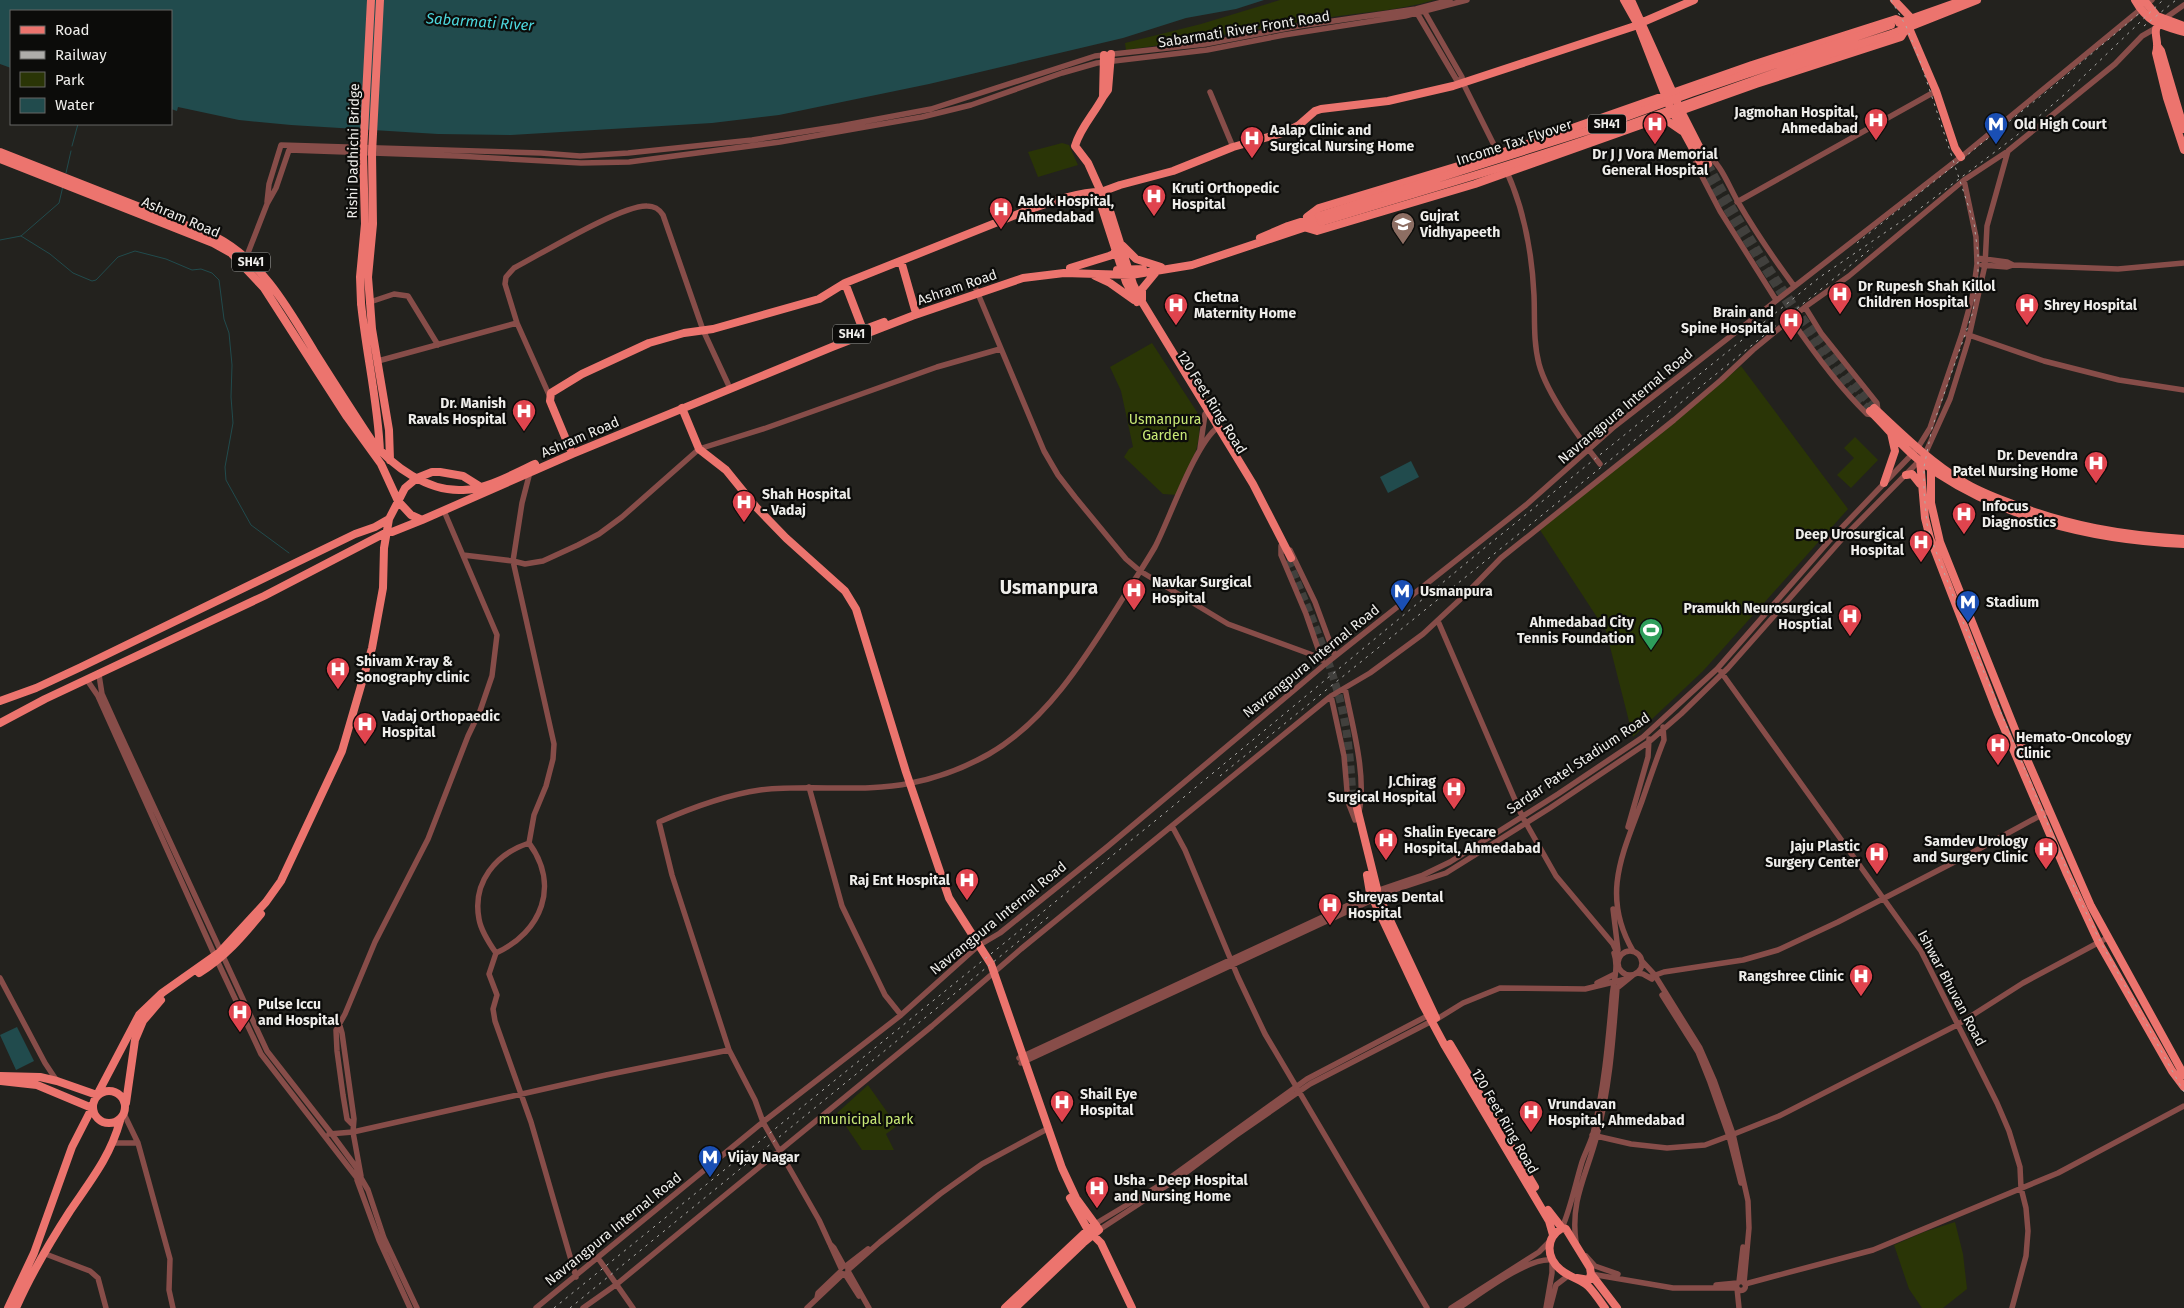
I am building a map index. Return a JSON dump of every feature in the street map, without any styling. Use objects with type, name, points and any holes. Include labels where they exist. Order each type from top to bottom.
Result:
[{"type":"main road","name":"Rishi Dadhichi Bridge","points":[[371,0],[364,153],[365,216],[360,277],[364,336],[380,430],[381,464]]},
{"type":"main road","name":"Rishi Dadhichi Bridge","points":[[380,0],[372,153],[373,224],[368,277],[378,361],[389,430],[390,460]]},
{"type":"main road","points":[[1624,0],[1640,23],[1677,113],[1706,165]]},
{"type":"main road","points":[[1632,0],[1633,12]]},
{"type":"main road","points":[[570,449],[550,397],[554,390],[631,350],[675,335],[713,329],[819,299],[845,283],[1028,210],[1056,200],[1092,192],[1101,192],[1120,185],[1173,172],[1233,146],[1286,132],[1299,126],[1315,111],[1321,109],[1388,101],[1463,84],[1640,23],[1694,0]]},
{"type":"main road","points":[[1894,0],[1911,18]]},
{"type":"main road","name":"SH41","points":[[1906,26],[1911,18],[1964,0]]},
{"type":"main road","points":[[1961,156],[1955,148],[1936,91],[1906,26],[1896,18],[1684,89],[1671,98],[1655,100],[1498,154],[1319,208],[1303,224],[1317,231],[1507,173],[1690,108],[1902,37],[1906,26],[1977,0]]},
{"type":"main road","points":[[2134,0],[2145,3],[2157,16],[2184,26]]},
{"type":"main road","points":[[2145,3],[2156,26],[2158,47],[2156,53],[2184,150]]},
{"type":"main road","points":[[2156,26],[2164,19]]},
{"type":"main road","name":"Income Tax Flyover","points":[[1303,224],[1587,131],[1719,84],[1906,26]]},
{"type":"main road","points":[[2156,26],[2184,32]]},
{"type":"main road","points":[[2158,47],[2161,51],[2184,129]]},
{"type":"main road","name":"120 Feet Ring Road","points":[[1108,58],[1108,90],[1094,114],[1079,133],[1075,146],[1088,163],[1101,192],[1104,201],[1102,208],[1119,246],[1127,273],[1140,302],[1206,412],[1253,484],[1289,559]]},
{"type":"main road","points":[[1660,73],[1684,89]]},
{"type":"main road","points":[[1655,100],[1660,73]]},
{"type":"main road","points":[[1688,133],[1690,108]]},
{"type":"main road","points":[[1663,118],[1688,133]]},
{"type":"main road","name":"Ashram Road","points":[[0,152],[216,237],[235,247],[278,307],[346,417],[381,464],[398,501],[411,515],[422,520],[682,408],[1022,273],[1040,269],[1070,268],[1127,273]]},
{"type":"main road","name":"Ashram Road","points":[[0,159],[213,243],[244,260],[285,303],[380,450],[390,460],[417,478],[448,490],[464,490],[479,486],[915,310],[1041,274],[1127,273],[1159,270],[1303,224]]},
{"type":"main road","points":[[1070,268],[1110,256],[1114,254],[1119,246],[1136,259],[1159,270],[1142,290],[1140,302],[1110,282],[1092,274]]},
{"type":"main road","points":[[901,261],[915,310]]},
{"type":"main road","points":[[845,283],[863,330]]},
{"type":"main road","points":[[682,408],[699,449],[726,470],[756,507],[780,532],[845,591],[856,609],[910,783],[949,898],[992,971],[1064,1185],[1114,1256],[1136,1308]]},
{"type":"main road","points":[[1874,411],[1890,431],[1922,457],[1963,482],[2046,517],[2102,531],[2144,537],[2184,539]]},
{"type":"main road","points":[[1874,411],[1915,451]]},
{"type":"main road","points":[[1884,483],[1896,451],[1890,431]]},
{"type":"main road","points":[[1922,457],[1931,468],[1960,486],[2044,522],[2100,536],[2144,542],[2184,544]]},
{"type":"main road","points":[[1922,457],[1921,486],[1925,518],[1930,538],[2041,814],[2099,943],[2172,1072],[2184,1087]]},
{"type":"main road","points":[[1931,468],[1931,503],[1935,526],[1976,633],[2049,811],[2107,938],[2184,1075]]},
{"type":"main road","points":[[0,701],[72,671],[355,534],[375,527],[388,519],[405,488],[417,478],[432,472],[440,472],[463,476],[479,486]]},
{"type":"main road","points":[[1906,475],[1912,474],[1921,486]]},
{"type":"main road","points":[[8,1308],[34,1253],[72,1147],[139,1015],[162,993],[236,945],[284,883],[345,752],[376,649],[387,588],[390,532],[388,519]]},
{"type":"main road","points":[[0,723],[45,699],[264,596],[390,532],[422,520]]},
{"type":"main road","points":[[1968,636],[1976,633]]},
{"type":"main road","name":"120 Feet Ring Road","points":[[1354,803],[1356,818],[1376,895],[1433,1017],[1549,1221],[1553,1235]]},
{"type":"main road","points":[[16,1308],[43,1253],[94,1177],[114,1143],[126,1103],[135,1040],[143,1021],[165,996],[219,956]]},
{"type":"main road","name":"120 Feet Ring Road","points":[[1433,1017],[1539,1194],[1562,1228],[1566,1229],[1576,1243],[1591,1274]]},
{"type":"main road","points":[[0,1076],[40,1077],[97,1095],[107,1091],[115,1091],[126,1103]]},
{"type":"main road","points":[[0,1080],[37,1085],[92,1108]]},
{"type":"main road","points":[[92,1108],[94,1115],[106,1124],[122,1117]]},
{"type":"main road","points":[[1562,1228],[1553,1235],[1548,1243],[1552,1260],[1559,1269],[1589,1287],[1605,1308]]},
{"type":"main road","points":[[1005,1308],[1094,1230]]},
{"type":"main road","points":[[1015,1308],[1083,1243],[1094,1230]]},
{"type":"main road","points":[[1094,1230],[1110,1258],[1132,1308]]},
{"type":"main road","points":[[1573,1277],[1589,1280],[1591,1274]]},
{"type":"main road","points":[[1591,1274],[1617,1308]]},
{"type":"street","points":[[1420,11],[1450,0]]},
{"type":"street","points":[[244,260],[267,204],[276,188],[288,150],[612,163],[787,138],[945,112],[1108,58],[1205,44],[1299,26],[1420,11],[1467,0]]},
{"type":"street","name":"Navrangpura Internal Road","points":[[536,1308],[763,1122],[901,1015],[978,946],[1000,933],[1099,853],[1323,661],[1335,656],[1526,505],[1590,451],[1615,426],[1961,156],[2145,3]]},
{"type":"street","points":[[2164,19],[2184,5]]},
{"type":"street","points":[[1420,11],[1456,80],[1463,84],[1507,173],[1530,246],[1534,297],[1534,330],[1539,362],[1557,402],[1603,469]]},
{"type":"street","points":[[582,1308],[616,1284],[992,971],[1331,696],[1370,673],[1438,621],[1501,558],[1603,469],[1674,420],[1805,307],[1849,276],[1964,180],[2008,151],[2115,64],[2142,36],[2156,26]]},
{"type":"street","points":[[1737,202],[1936,91]]},
{"type":"street","points":[[1210,92],[1233,146]]},
{"type":"street","points":[[267,204],[269,184],[281,144],[580,156],[787,138]]},
{"type":"street","points":[[1985,262],[1987,230],[2008,151]]},
{"type":"street","points":[[1776,300],[1720,210],[1696,165],[1699,153],[1711,157],[1737,202],[1794,286]]},
{"type":"street","name":"Sardar Patel Stadium Road","points":[[1376,895],[1450,862],[1648,732],[1718,669],[1830,540],[1915,451],[1930,428],[1973,294],[1977,261],[1976,237],[1964,180]]},
{"type":"street","points":[[550,397],[517,324],[505,284],[509,272],[623,211],[647,206],[657,207],[663,215],[703,330],[728,384]]},
{"type":"street","points":[[1977,261],[2007,268],[2013,265],[2118,269],[2184,263]]},
{"type":"street","name":"Sardar Patel Stadium Road","points":[[1376,895],[1446,873],[1527,822],[1641,748],[1664,730],[1723,674],[1836,546],[1922,457],[1950,399],[1969,335],[1985,262]]},
{"type":"street","points":[[977,291],[1044,451],[1058,475],[1126,559],[1140,571],[1228,624],[1323,661]]},
{"type":"street","points":[[370,302],[394,294],[408,296],[438,345]]},
{"type":"street","points":[[1791,319],[1809,346],[1841,386],[1867,414],[1874,411],[1877,403],[1821,333],[1805,307]]},
{"type":"street","points":[[378,361],[517,324]]},
{"type":"street","points":[[1962,332],[2044,361],[2119,380],[2184,390]]},
{"type":"street","points":[[463,555],[525,564],[542,561],[599,534],[622,517],[667,475],[699,449],[766,428],[937,367],[1000,349]]},
{"type":"street","points":[[1199,453],[1206,412]]},
{"type":"street","points":[[868,1308],[830,1250],[830,1244],[780,1149],[763,1122],[755,1100],[729,1050],[672,875],[659,822],[692,808],[749,792],[809,787],[859,788],[910,783],[945,773],[988,754],[1010,740],[1035,719],[1076,670],[1155,547],[1199,453],[1216,428]]},
{"type":"street","points":[[530,472],[522,503],[514,561],[554,744],[553,759],[546,786],[534,815],[529,843],[537,854],[542,870],[545,892],[542,910],[512,946],[496,953],[489,974],[497,995],[494,1009],[495,1022],[521,1095],[558,1211],[576,1277]]},
{"type":"street","points":[[1860,509],[1866,515]]},
{"type":"street","points":[[359,1178],[362,1172],[352,1124],[347,1119],[336,1052],[336,1030],[340,1026],[376,942],[428,839],[468,736],[480,711],[492,676],[497,635],[444,511]]},
{"type":"street","points":[[1830,540],[1836,546]]},
{"type":"street","points":[[1283,546],[1281,555],[1306,614],[1323,661]]},
{"type":"street","points":[[1283,546],[1296,559],[1335,656]]},
{"type":"street","points":[[1438,621],[1522,816],[1556,876],[1606,935],[1618,959]]},
{"type":"street","name":"Ishwar Bhuvan Road","points":[[1718,669],[1920,951],[1980,1066],[2009,1131],[2020,1166],[2021,1188],[2026,1208],[2028,1231],[2026,1256],[2012,1308]]},
{"type":"street","points":[[99,675],[102,694],[261,1054],[368,1190],[384,1238],[417,1308]]},
{"type":"street","points":[[87,680],[98,696],[219,956],[266,1051],[356,1167],[379,1240],[410,1308]]},
{"type":"street","points":[[1344,688],[1360,780],[1361,803],[1356,818]]},
{"type":"street","points":[[1331,696],[1344,756],[1348,802],[1356,818]]},
{"type":"street","points":[[1633,951],[1620,923],[1616,906],[1615,886],[1621,858],[1664,740],[1664,730],[1661,721]]},
{"type":"street","points":[[1648,732],[1650,741],[1648,757],[1614,876],[1612,899],[1618,959],[1621,970],[1636,974],[1652,976],[1735,961],[1778,950],[1807,938],[2049,811]]},
{"type":"street","points":[[1641,748],[1648,757]]},
{"type":"street","points":[[809,787],[842,906],[885,995],[901,1015]]},
{"type":"street","points":[[1172,826],[1185,850],[1232,963],[1265,1034],[1427,1308]]},
{"type":"street","points":[[496,953],[486,938],[479,919],[479,900],[482,882],[492,866],[504,853],[529,843]]},
{"type":"street","points":[[1022,1060],[1376,895]]},
{"type":"street","points":[[1594,1136],[1632,1144],[1667,1148],[1705,1145],[1731,1135],[1779,1116],[1957,1025],[2023,983],[2107,938]]},
{"type":"street","points":[[1562,1228],[1570,1210],[1582,1161],[1594,1136],[1606,1062],[1613,981],[1618,959],[1627,951],[1633,951],[1638,954],[1700,1048],[1714,1080],[1731,1135],[1748,1201],[1749,1228],[1738,1308]]},
{"type":"street","points":[[1433,1017],[1500,988],[1585,988],[1627,978],[1636,974],[1642,968],[1642,961]]},
{"type":"street","points":[[1094,1230],[1298,1089],[1486,989],[1499,985],[1585,985],[1602,982],[1615,974]]},
{"type":"street","points":[[0,978],[45,1064],[57,1081]]},
{"type":"street","points":[[1576,1243],[1574,1210],[1611,1063],[1617,988],[1627,978]]},
{"type":"street","points":[[326,1137],[331,1133],[353,1132],[628,1070],[729,1050]]},
{"type":"street","points":[[37,1085],[45,1064]]},
{"type":"street","points":[[1591,1274],[1673,1288],[1741,1285],[1872,1250],[2058,1173],[2184,1107]]},
{"type":"street","points":[[122,1117],[138,1143],[170,1259],[170,1290],[173,1308]]},
{"type":"street","points":[[808,1308],[818,1293],[844,1270],[940,1194],[982,1164],[1046,1129]]},
{"type":"street","points":[[114,1143],[138,1143]]},
{"type":"street","points":[[1459,1308],[1539,1252],[1548,1243]]},
{"type":"street","points":[[1580,1251],[1595,1266],[1613,1274],[1673,1284],[1741,1285]]},
{"type":"street","points":[[43,1253],[90,1271],[98,1278],[106,1308]]},
{"type":"street","points":[[598,1258],[633,1308]]},
{"type":"street","points":[[1451,1308],[1538,1260],[1552,1260],[1552,1273],[1546,1308]]},
{"type":"street","points":[[1550,1308],[1556,1285],[1573,1277]]},
{"type":"street","points":[[1600,1288],[1602,1280],[1613,1277]]},
{"type":"green space","points":[[1280,0],[1434,0],[1394,9],[1325,18],[1126,50],[1125,43],[1201,24]]},
{"type":"green space","points":[[1062,143],[1069,145],[1078,165],[1038,177],[1028,152]]},
{"type":"green space","name":"Usmanpura Garden","points":[[1152,343],[1197,412],[1199,423],[1198,444],[1191,465],[1177,495],[1163,494],[1124,457],[1129,449],[1133,447],[1121,391],[1110,367]]},
{"type":"green space","points":[[1741,366],[1848,509],[1703,671],[1633,737],[1606,631],[1540,530]]},
{"type":"green space","points":[[1855,437],[1878,460],[1851,488],[1837,475],[1854,458],[1844,448]]},
{"type":"green space","name":"municipal park","points":[[868,1085],[897,1126],[886,1134],[894,1150],[862,1150],[837,1113]]},
{"type":"green space","points":[[1955,1222],[1963,1254],[1967,1289],[1943,1308],[1922,1308],[1909,1289],[1894,1245],[1924,1232]]},
{"type":"water","name":"Sabarmati River","points":[[0,0],[1264,0],[1236,9],[1186,18],[1123,38],[929,84],[779,115],[712,123],[511,135],[438,134],[291,125],[239,120],[178,107],[177,111],[172,109],[172,10],[10,10],[10,68],[0,64]]},
{"type":"water","points":[[1411,461],[1419,477],[1388,493],[1380,477]]},
{"type":"water","points":[[17,1027],[34,1061],[16,1070],[0,1035]]},
{"type":"waterway","points":[[72,146],[78,125]]},
{"type":"waterway","points":[[66,173],[71,151]]},
{"type":"waterway","points":[[0,240],[21,236],[59,203],[63,186]]},
{"type":"waterway","points":[[21,236],[50,254],[73,273],[92,281],[96,280],[118,257],[135,251],[166,259],[192,270],[201,269],[212,273],[219,280],[224,319],[229,333],[232,365],[231,397],[233,423],[225,467],[226,480],[251,525],[289,553]]},
{"type":"tunnel","points":[[1708,164],[1744,228],[1784,291],[1827,351],[1874,408]]},
{"type":"tunnel","points":[[1703,167],[1721,199],[1810,338],[1844,383],[1870,411]]},
{"type":"tunnel","points":[[1288,560],[1323,647],[1340,700],[1348,739],[1353,806]]},
{"type":"railway","points":[[1891,0],[1906,26],[1919,58],[1974,223],[1978,254],[1978,276],[1973,312],[1932,428],[1924,467],[1927,524],[1965,627],[2077,894],[2099,939],[2184,1092]]},
{"type":"railway","points":[[554,1308],[1166,812],[1482,550],[1820,277],[1918,210],[2016,136],[2065,94],[2163,0]]},
{"type":"railway","points":[[2144,26],[2176,0]]},
{"type":"railway","points":[[1857,243],[2056,84],[2142,11]]},
{"type":"railway","points":[[1220,776],[1873,247]]},
{"type":"railway","points":[[570,1308],[1052,914]]},
{"type":"place","name":"Jagmohan Hospital, Ahmedabad","points":[[1876,141]]},
{"type":"place","name":"Dr J J Vora Memorial General Hospital","points":[[1655,145]]},
{"type":"place","name":"Old High Court","points":[[1996,145]]},
{"type":"place","name":"Aalap Clinic and Surgical Nursing Home","points":[[1252,159]]},
{"type":"place","name":"Kruti Orthopedic Hospital","points":[[1154,217]]},
{"type":"place","name":"Aalok Hospital, Ahmedabad","points":[[1001,230]]},
{"type":"place","name":"Gujrat Vidhyapeeth","points":[[1403,245]]},
{"type":"place","name":"Dr Rupesh Shah Killol Children Hospital","points":[[1840,315]]},
{"type":"place","name":"Chetna Maternity Home","points":[[1176,326]]},
{"type":"place","name":"Shrey Hospital","points":[[2027,326]]},
{"type":"place","name":"Brain and Spine Hospital","points":[[1791,341]]},
{"type":"place","name":"Dr. Manish Ravals Hospital","points":[[524,432]]},
{"type":"place","name":"Dr. Devendra Patel Nursing Home","points":[[2096,484]]},
{"type":"place","name":"Shah Hospital - Vadaj","points":[[744,523]]},
{"type":"place","name":"Infocus Diagnostics","points":[[1964,535]]},
{"type":"place","name":"Deep Urosurgical Hospital","points":[[1921,563]]},
{"type":"place","name":"Navkar Surgical Hospital","points":[[1134,611]]},
{"type":"place","name":"Usmanpura","points":[[1402,612]]},
{"type":"place","name":"Stadium","points":[[1968,623]]},
{"type":"place","name":"Pramukh Neurosurgical Hosptial","points":[[1850,637]]},
{"type":"place","name":"Ahmedabad City Tennis Foundation","points":[[1651,651]]},
{"type":"place","name":"Shivam X-ray & Sonography clinic","points":[[338,690]]},
{"type":"place","name":"Vadaj Orthopaedic Hospital","points":[[365,745]]},
{"type":"place","name":"Hemato-Oncology Clinic","points":[[1998,766]]},
{"type":"place","name":"J.Chirag Surgical Hospital","points":[[1454,810]]},
{"type":"place","name":"Shalin Eyecare Hospital, Ahmedabad","points":[[1386,861]]},
{"type":"place","name":"Samdev Urology and Surgery Clinic","points":[[2046,870]]},
{"type":"place","name":"Jaju Plastic Surgery Center","points":[[1877,875]]},
{"type":"place","name":"Raj Ent Hospital","points":[[967,901]]},
{"type":"place","name":"Shreyas Dental Hospital","points":[[1330,926]]},
{"type":"place","name":"Rangshree Clinic","points":[[1861,997]]},
{"type":"place","name":"Pulse Iccu and Hospital","points":[[240,1033]]},
{"type":"place","name":"Shail Eye Hospital","points":[[1062,1123]]},
{"type":"place","name":"Vrundavan Hospital, Ahmedabad","points":[[1531,1133]]},
{"type":"place","name":"Vijay Nagar","points":[[710,1178]]},
{"type":"place","name":"Usha - Deep Hospital and Nursing Home","points":[[1097,1209]]},
{"type":"district","name":"Usmanpura","points":[[1049,587]]}]
